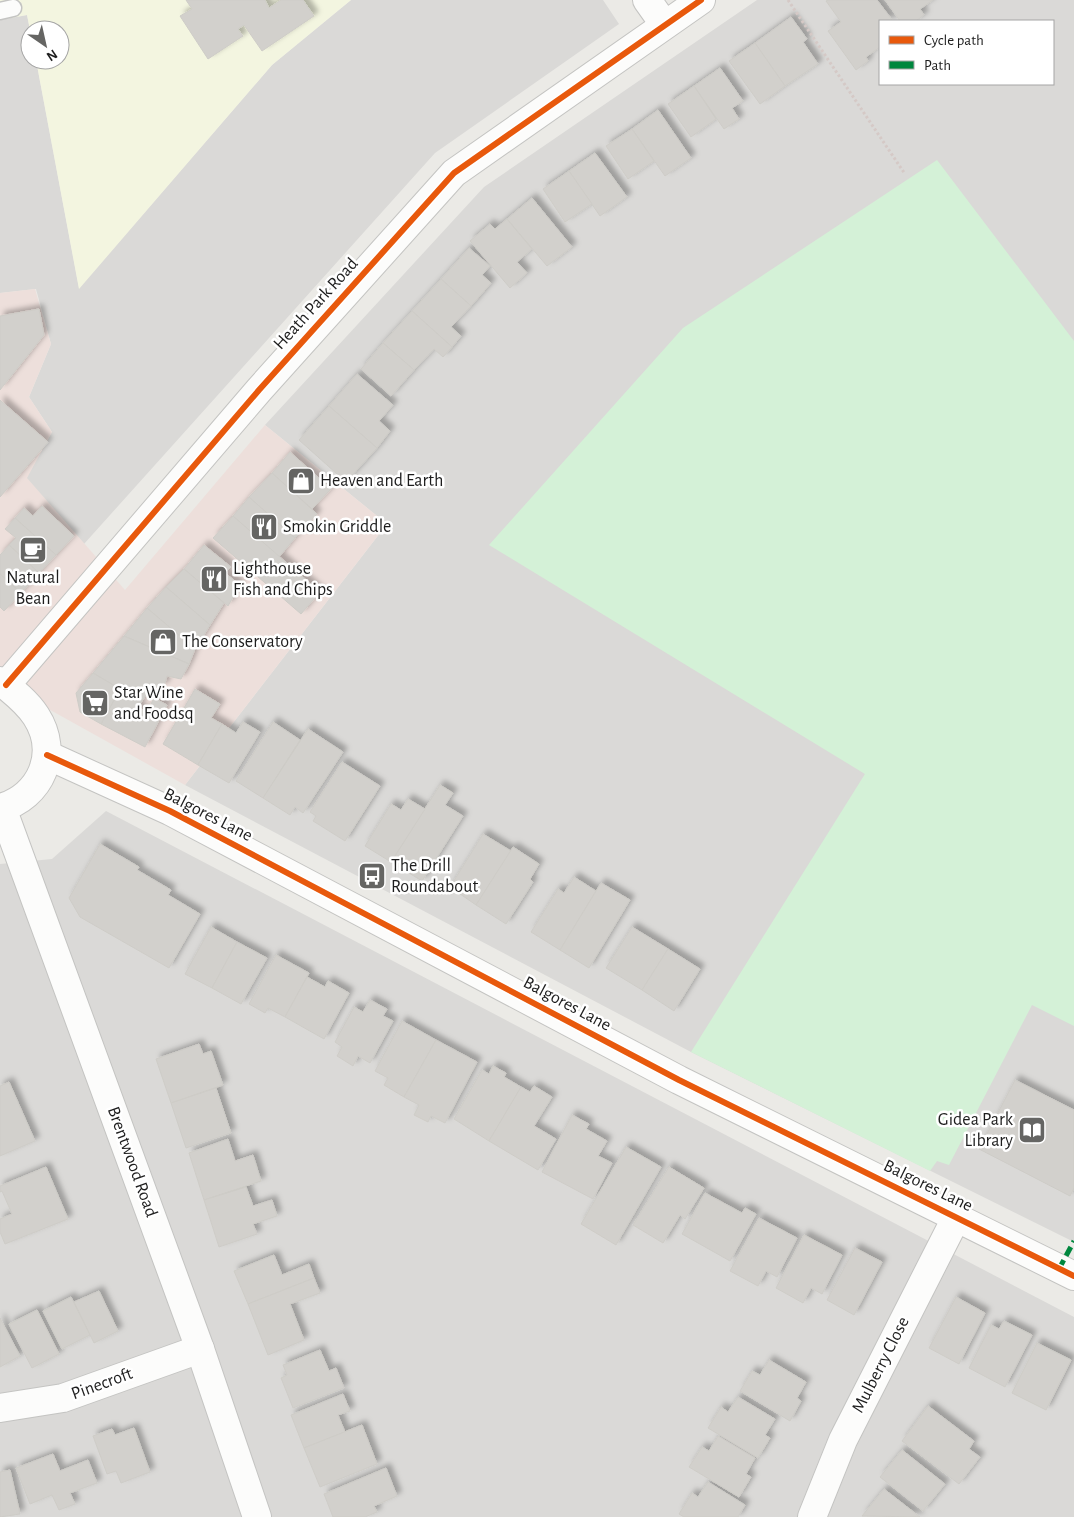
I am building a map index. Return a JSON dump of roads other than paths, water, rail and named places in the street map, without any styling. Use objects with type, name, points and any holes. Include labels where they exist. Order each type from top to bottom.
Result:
[{"type":"street","points":[[647,0],[664,24]]},
{"type":"street","name":"Heath Park Road","points":[[3,683],[259,390],[454,173],[664,24],[701,0]]},
{"type":"street","points":[[1,808],[16,803],[29,794],[44,770],[47,744],[36,715],[3,683]]},
{"type":"street","name":"Balgores Lane","points":[[46,755],[170,811],[678,1080],[957,1216],[1074,1276]]},
{"type":"street","name":"Brentwood Road","points":[[1,808],[200,1349],[257,1517]]},
{"type":"street","name":"Mulberry Close","points":[[812,1517],[843,1440],[957,1216]]},
{"type":"street","name":"Pinecroft","points":[[0,1408],[63,1398],[200,1349]]},
{"type":"place","name":"Heaven and Earth","points":[[301,481]]},
{"type":"place","name":"Smokin Griddle","points":[[264,527]]},
{"type":"place","name":"Natural Bean","points":[[33,550]]},
{"type":"place","name":"Lighthouse Fish and Chips","points":[[214,579]]},
{"type":"place","name":"The Conservatory","points":[[163,642]]},
{"type":"place","name":"Star Wine and Foodsq","points":[[95,703]]},
{"type":"place","name":"The Drill Roundabout","points":[[372,876]]},
{"type":"place","name":"Gidea Park Library","points":[[1032,1130]]}]
